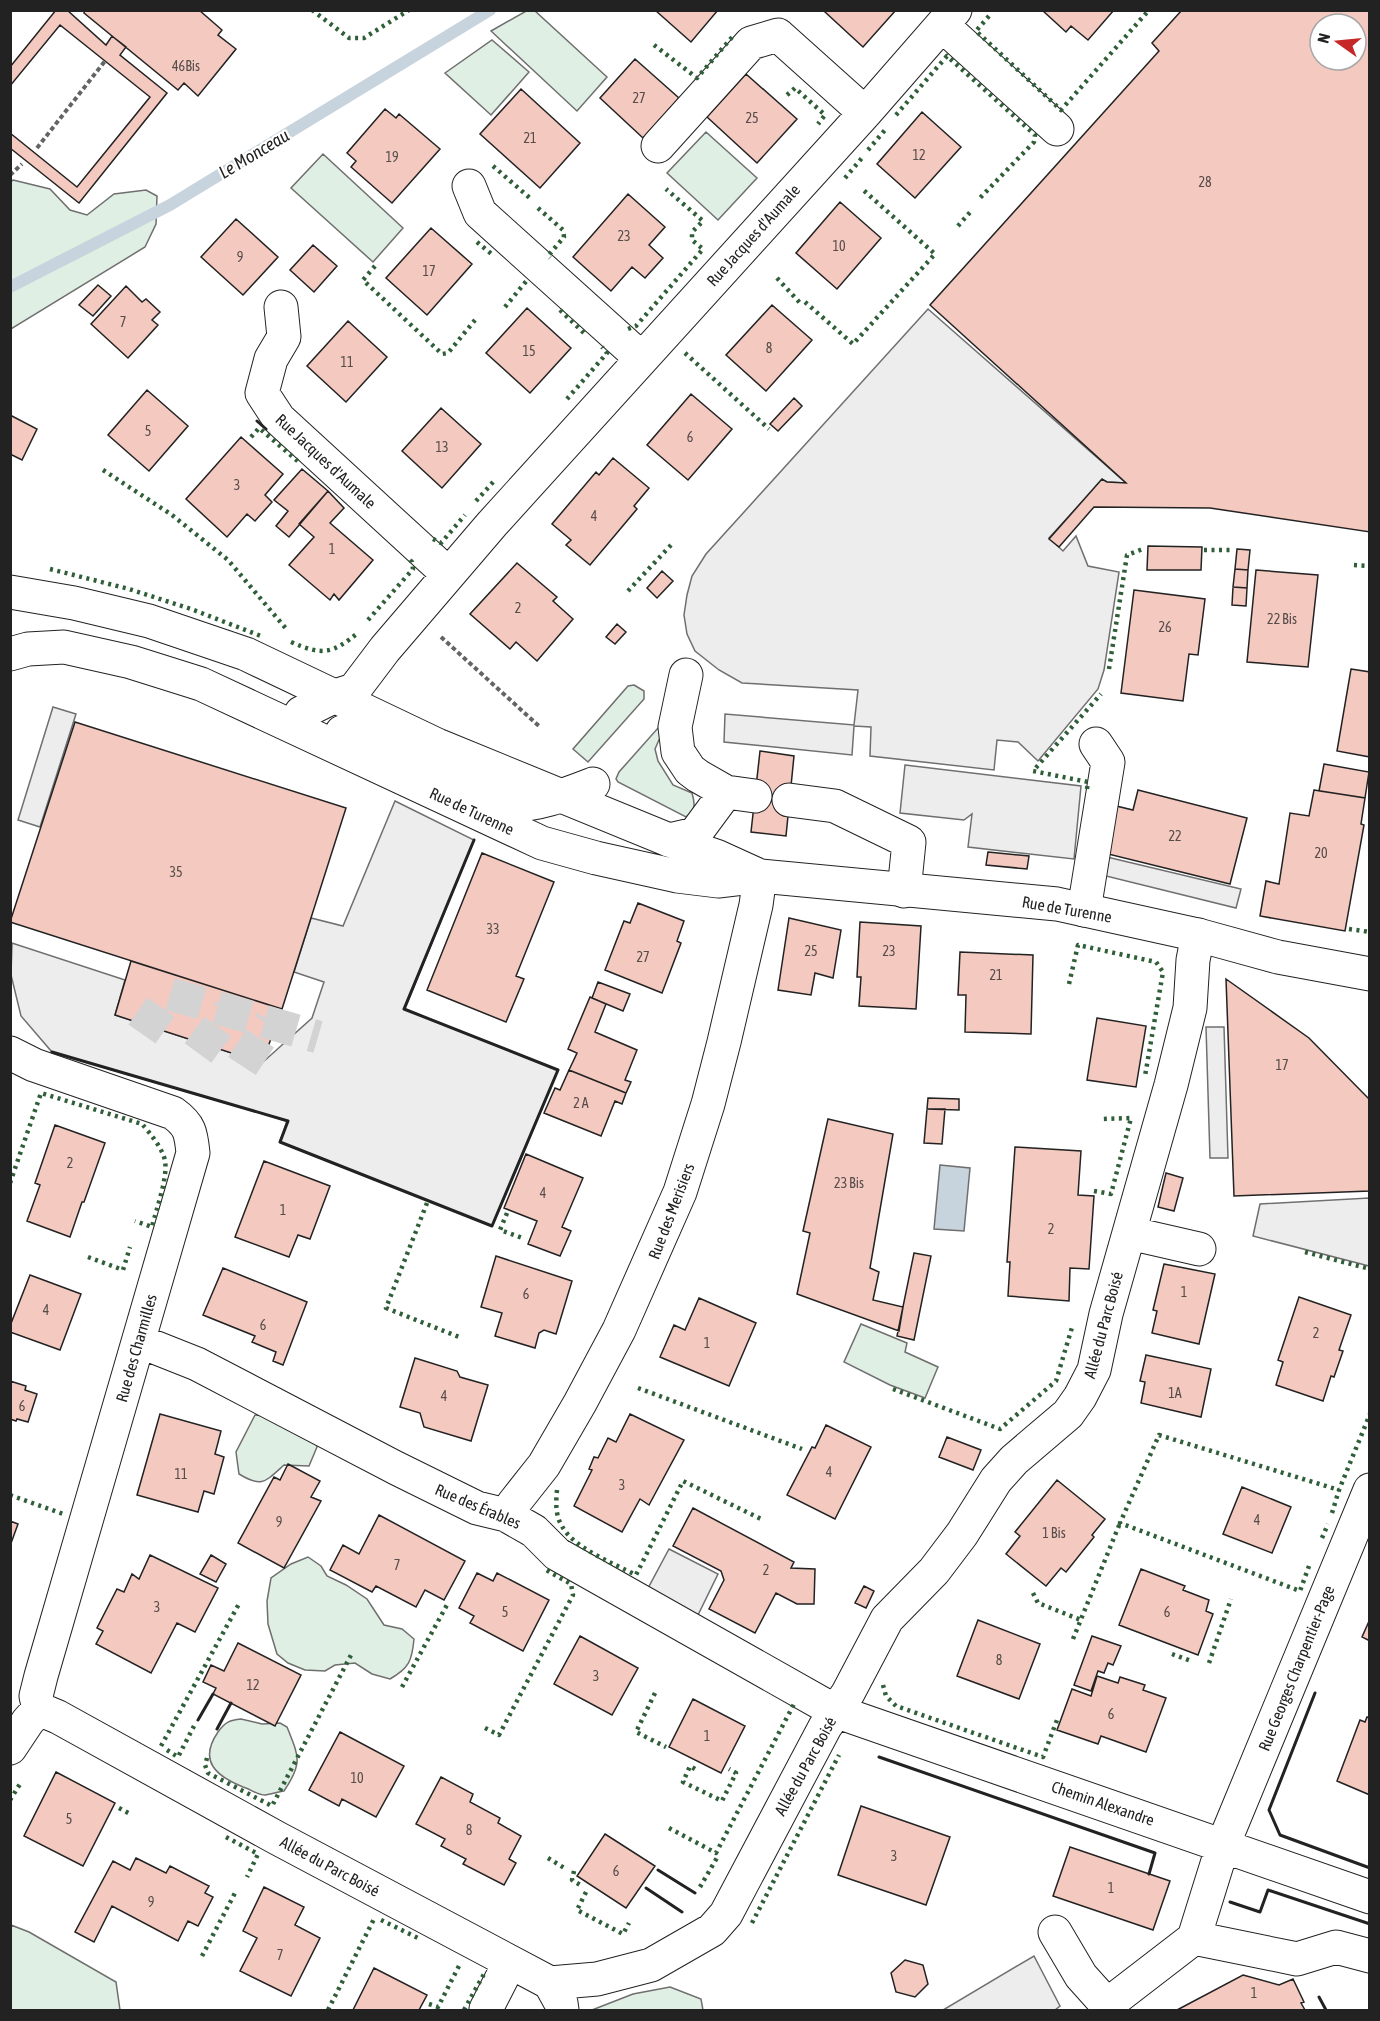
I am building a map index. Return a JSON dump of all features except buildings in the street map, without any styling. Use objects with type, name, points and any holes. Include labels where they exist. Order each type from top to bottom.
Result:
[{"type":"street","name":"Rue Jacques d'Aumale","points":[[335,696],[354,690],[384,649],[448,574],[865,113],[948,18]]},
{"type":"street","points":[[948,18],[1057,129]]},
{"type":"street","points":[[658,146],[751,43],[778,35],[865,113]]},
{"type":"street","points":[[469,186],[480,213],[641,358]]},
{"type":"street","name":"Rue Jacques d'Aumale","points":[[281,307],[284,337],[271,359],[262,393],[279,419],[448,574]]},
{"type":"street","name":"Rue de Turenne","points":[[10,592],[74,603],[149,621],[246,654],[437,745],[669,840],[716,856],[760,876]]},
{"type":"street","name":"Rue de Turenne","points":[[10,654],[28,649],[64,647],[131,662],[201,684],[542,843],[596,858],[677,876],[718,881],[760,876],[1058,904],[1198,935],[1278,957],[1370,974]]},
{"type":"street","points":[[669,840],[695,834],[740,794],[690,770],[678,752],[675,727],[686,675]]},
{"type":"street","name":"Rue de Turenne","points":[[201,684],[229,682],[506,806],[529,805],[593,784]]},
{"type":"street","points":[[301,713],[335,696]]},
{"type":"street","points":[[1084,910],[1108,762],[1096,744]]},
{"type":"street","points":[[789,800],[835,806],[909,842],[904,891]]},
{"type":"street","name":"Rue des Merisiers","points":[[506,1515],[544,1465],[586,1393],[619,1330],[680,1192],[708,1104],[724,1042],[756,905],[760,876]]},
{"type":"street","name":"Allée du Parc Boisé","points":[[39,1709],[58,1717],[165,1778],[510,1962],[556,1996],[597,1979],[651,1965],[712,1930],[726,1914],[887,1618],[934,1571],[962,1534],[996,1480],[1014,1460],[1068,1414],[1094,1370],[1106,1314],[1171,1085],[1187,1019],[1198,935]]},
{"type":"street","name":"Rue des Charmilles","points":[[10,1053],[34,1065],[173,1113],[185,1121],[191,1134],[193,1153],[41,1676],[36,1696],[39,1709]]},
{"type":"street","points":[[1129,1233],[1199,1249]]},
{"type":"street","name":"Rue des Érables","points":[[139,1341],[197,1364],[477,1508],[506,1515],[534,1531],[557,1554],[597,1578],[836,1711]]},
{"type":"street","name":"Rue Georges Charpentier-Page","points":[[1194,1938],[1223,1845],[1370,1490]]},
{"type":"street","points":[[10,1748],[39,1709]]},
{"type":"street","name":"Chemin Alexandre","points":[[836,1711],[1370,1897]]},
{"type":"street","points":[[1055,1932],[1081,1976],[1107,2008],[1194,1938],[1297,1959],[1336,1947],[1370,1956]]},
{"type":"street","points":[[486,2008],[510,1962]]},
{"type":"path","points":[[37,148],[105,61]]},
{"type":"path","points":[[10,175],[22,164]]},
{"type":"path","points":[[439,634],[540,727]]},
{"type":"green space","points":[[528,10],[535,11],[607,77],[577,111],[491,31]]},
{"type":"green space","points":[[492,40],[529,72],[491,115],[445,73]]},
{"type":"green space","points":[[706,132],[757,178],[718,220],[667,173]]},
{"type":"green space","points":[[323,154],[403,228],[373,262],[291,188]]},
{"type":"green space","points":[[13,180],[50,189],[70,210],[87,215],[114,194],[146,190],[157,196],[156,224],[145,247],[11,329],[10,183]]},
{"type":"green space","points":[[634,685],[644,691],[644,699],[588,762],[573,749],[628,686]]},
{"type":"green space","points":[[658,728],[662,733],[655,749],[658,761],[673,785],[692,793],[694,806],[692,812],[686,817],[616,779],[619,772]]},
{"type":"green space","points":[[861,1324],[907,1343],[905,1352],[938,1367],[925,1398],[890,1385],[844,1362]]},
{"type":"green space","points":[[255,1415],[266,1416],[315,1438],[317,1447],[309,1466],[284,1465],[267,1479],[258,1482],[239,1474],[236,1452]]},
{"type":"green space","points":[[308,1557],[321,1566],[327,1576],[367,1599],[384,1625],[402,1629],[414,1639],[411,1658],[401,1671],[390,1679],[372,1674],[355,1663],[335,1665],[325,1671],[305,1670],[288,1663],[277,1654],[268,1624],[267,1601],[271,1578],[291,1564]]},
{"type":"green space","points":[[241,1719],[262,1724],[280,1723],[287,1727],[297,1760],[294,1773],[284,1791],[260,1794],[233,1783],[213,1766],[210,1759],[212,1742],[228,1722]]},
{"type":"green space","points":[[11,1925],[29,1932],[116,1982],[120,2010],[11,2010]]},
{"type":"green space","points":[[670,1987],[701,1999],[703,2010],[592,2010],[633,1994]]},
{"type":"shaded area","points":[[928,309],[1126,483],[1102,480],[1049,538],[1063,551],[1076,536],[1088,566],[1119,572],[1104,670],[1098,689],[1038,761],[1018,742],[997,740],[994,770],[870,756],[871,727],[854,726],[852,755],[724,742],[725,714],[854,725],[858,690],[742,683],[719,670],[695,651],[687,634],[684,615],[687,595],[692,576],[706,554]]},
{"type":"shaded area","points":[[53,707],[76,714],[40,827],[18,820]]},
{"type":"shaded area","points":[[905,765],[1081,786],[1074,859],[968,847],[972,814],[964,820],[900,813]]},
{"type":"shaded area","points":[[395,801],[474,840],[405,1009],[558,1070],[492,1226],[280,1142],[287,1121],[52,1052],[21,1016],[11,975],[12,943],[125,980],[115,1015],[262,1063],[312,1018],[324,982],[294,972],[311,918],[343,926]]},
{"type":"shaded area","points":[[1107,857],[1241,889],[1236,908],[1102,875]]},
{"type":"shaded area","points":[[1206,1027],[1224,1027],[1228,1158],[1210,1158]]},
{"type":"shaded area","points":[[940,1165],[970,1168],[964,1231],[934,1229]]},
{"type":"shaded area","points":[[1369,1198],[1369,1266],[1253,1236],[1260,1204]]},
{"type":"shaded area","points":[[669,1549],[718,1574],[697,1617],[646,1592]]},
{"type":"shaded area","points":[[1034,1956],[1060,2006],[1055,2010],[943,2010]]},
{"type":"waterway","name":"Le Monceau","points":[[10,287],[170,205],[490,10]]},
{"type":"tunnel","points":[[142,1034],[170,994],[318,1037]]},
{"type":"tunnel","points":[[198,1053],[229,1011]]},
{"type":"tunnel","points":[[242,1066],[271,1022]]},
{"type":"hedge","points":[[312,10],[349,38],[364,38],[409,10]]},
{"type":"hedge","points":[[989,16],[976,31],[1061,110],[1149,10]]},
{"type":"hedge","points":[[654,45],[697,78],[733,36]]},
{"type":"hedge","points":[[896,115],[947,56],[1035,135],[1034,142],[978,200]]},
{"type":"hedge","points":[[787,95],[795,88],[825,115],[818,124]]},
{"type":"hedge","points":[[868,150],[885,130]]},
{"type":"hedge","points":[[845,178],[862,158]]},
{"type":"hedge","points":[[493,166],[531,199]]},
{"type":"hedge","points":[[805,302],[853,344],[935,254],[861,188]]},
{"type":"hedge","points":[[628,329],[636,326],[703,249],[692,240],[692,232],[703,221],[666,189]]},
{"type":"hedge","points":[[538,208],[563,230],[564,237],[548,256],[550,258]]},
{"type":"hedge","points":[[958,226],[972,210]]},
{"type":"hedge","points":[[477,242],[494,256]]},
{"type":"hedge","points":[[375,266],[363,280],[442,354],[448,353],[475,320]]},
{"type":"hedge","points":[[777,278],[801,304]]},
{"type":"hedge","points":[[505,307],[528,279]]},
{"type":"hedge","points":[[560,310],[586,335]]},
{"type":"hedge","points":[[567,399],[607,353],[602,347]]},
{"type":"hedge","points":[[685,353],[769,429]]},
{"type":"hedge","points":[[251,437],[259,428],[301,464]]},
{"type":"hedge","points":[[103,470],[172,515],[228,560],[288,631]]},
{"type":"hedge","points":[[476,501],[495,480]]},
{"type":"hedge","points":[[433,539],[441,543],[465,515]]},
{"type":"hedge","points":[[628,591],[671,545]]},
{"type":"hedge","points":[[1109,669],[1127,555],[1143,549]]},
{"type":"hedge","points":[[1204,550],[1234,550]]},
{"type":"hedge","points":[[368,620],[413,569],[410,560]]},
{"type":"hedge","points":[[1354,565],[1370,566]]},
{"type":"hedge","points":[[50,569],[129,589],[191,609],[261,636]]},
{"type":"hedge","points":[[291,642],[319,651],[334,649],[359,632]]},
{"type":"hedge","points":[[1087,789],[1088,782],[1033,771],[1101,694]]},
{"type":"hedge","points":[[1349,929],[1370,932]]},
{"type":"hedge","points":[[1069,984],[1078,945],[1156,962],[1163,972],[1145,1076]]},
{"type":"hedge","points":[[10,1183],[41,1093],[142,1124],[152,1136],[162,1151],[165,1161],[163,1185],[152,1227],[135,1221]]},
{"type":"hedge","points":[[1094,1191],[1111,1194],[1131,1118],[1103,1119]]},
{"type":"hedge","points":[[427,1203],[386,1308],[459,1337]]},
{"type":"hedge","points":[[507,1213],[500,1230],[525,1239]]},
{"type":"hedge","points":[[88,1257],[123,1270],[130,1247]]},
{"type":"hedge","points":[[1305,1252],[1370,1269]]},
{"type":"hedge","points":[[893,1389],[1000,1429],[1056,1381],[1073,1324]]},
{"type":"hedge","points":[[638,1388],[802,1449]]},
{"type":"hedge","points":[[1332,1513],[1370,1414]]},
{"type":"hedge","points":[[1309,1566],[1300,1591],[1120,1523],[1159,1435],[1339,1490]]},
{"type":"hedge","points":[[557,1490],[558,1517],[567,1534],[595,1555],[636,1575],[683,1481],[761,1519]]},
{"type":"hedge","points":[[10,1495],[63,1514]]},
{"type":"hedge","points":[[1073,1639],[1120,1523]]},
{"type":"hedge","points":[[1322,1538],[1328,1524]]},
{"type":"hedge","points":[[485,1728],[499,1735],[573,1595],[571,1584],[546,1570]]},
{"type":"hedge","points":[[1033,1593],[1038,1603],[1081,1620]]},
{"type":"hedge","points":[[1209,1663],[1231,1599]]},
{"type":"hedge","points":[[161,1746],[240,1602]]},
{"type":"hedge","points":[[402,1687],[448,1603]]},
{"type":"hedge","points":[[1172,1654],[1191,1661]]},
{"type":"hedge","points":[[207,1758],[205,1765],[208,1773],[272,1806],[351,1655]]},
{"type":"hedge","points":[[883,1685],[886,1696],[896,1706],[1043,1757],[1057,1720]]},
{"type":"hedge","points":[[655,1693],[636,1732],[666,1747]]},
{"type":"hedge","points":[[669,1828],[716,1853],[794,1704]]},
{"type":"hedge","points":[[167,1750],[178,1757],[194,1726]]},
{"type":"hedge","points":[[752,1923],[839,1755]]},
{"type":"hedge","points":[[695,1769],[690,1766],[683,1782],[722,1801],[736,1773],[729,1769]]},
{"type":"hedge","points":[[10,1800],[20,1784]]},
{"type":"hedge","points":[[119,1808],[132,1815]]},
{"type":"hedge","points":[[226,1837],[258,1854],[247,1877]]},
{"type":"hedge","points":[[700,1887],[718,1856]]},
{"type":"hedge","points":[[548,1858],[566,1869]]},
{"type":"hedge","points":[[574,1871],[572,1880],[582,1886]]},
{"type":"hedge","points":[[202,1956],[236,1891]]},
{"type":"hedge","points":[[586,1892],[577,1910],[623,1934],[629,1923]]},
{"type":"hedge","points":[[328,2010],[374,1919]]},
{"type":"hedge","points":[[381,1920],[418,1938]]},
{"type":"hedge","points":[[429,2004],[438,2007],[461,1962]]},
{"type":"hedge","points":[[464,2010],[484,1974]]},
{"type":"wall","points":[[257,421],[266,429]]},
{"type":"wall","points":[[52,1052],[288,1121],[280,1142],[492,1226],[558,1070],[404,1009],[474,840]]},
{"type":"wall","points":[[1315,1693],[1269,1810],[1280,1835],[1370,1868]]},
{"type":"wall","points":[[198,1720],[213,1694]]},
{"type":"wall","points":[[217,1729],[231,1703]]},
{"type":"wall","points":[[879,1757],[1155,1853],[1149,1874]]},
{"type":"wall","points":[[658,1870],[695,1893]]},
{"type":"wall","points":[[646,1888],[682,1912]]},
{"type":"wall","points":[[1230,1902],[1260,1912],[1268,1890],[1370,1924]]},
{"type":"wall","points":[[1319,1997],[1326,2010]]}]
